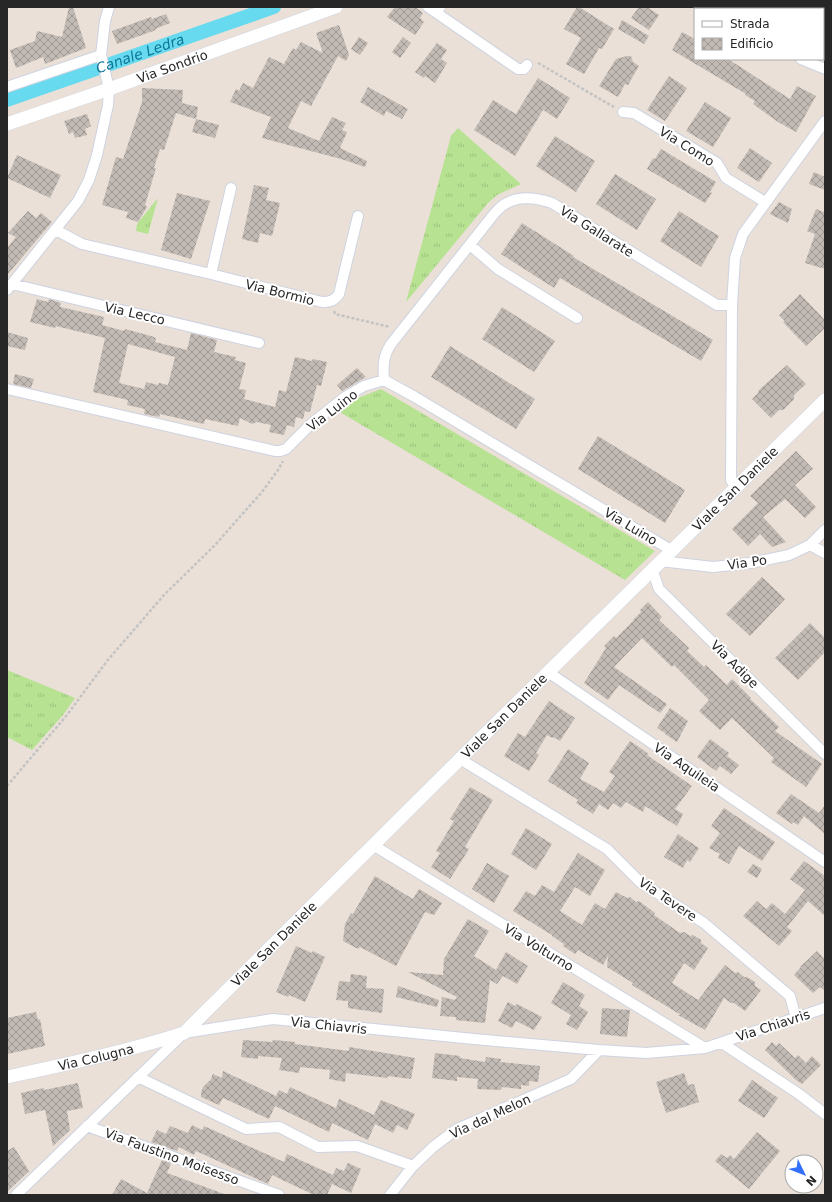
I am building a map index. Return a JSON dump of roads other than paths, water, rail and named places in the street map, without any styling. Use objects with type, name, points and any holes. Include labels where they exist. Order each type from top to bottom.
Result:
[{"type":"street","points":[[7,87],[102,57],[105,21],[109,7]]},
{"type":"street","name":"Via Sondrio","points":[[7,124],[108,86],[336,7]]},
{"type":"street","points":[[428,7],[441,10],[518,69],[524,69],[527,65]]},
{"type":"street","name":"Via Lecco","points":[[102,57],[108,86],[108,105],[98,155],[89,180],[78,201],[10,287],[259,343]]},
{"type":"street","points":[[803,60],[825,69]]},
{"type":"street","name":"Via Como","points":[[623,112],[634,113],[717,163],[726,178],[765,202]]},
{"type":"street","points":[[736,487],[731,480],[732,305],[735,258],[743,234],[825,120]]},
{"type":"street","points":[[211,274],[231,188]]},
{"type":"street","name":"Via Gallarate","points":[[384,380],[383,361],[386,352],[402,330],[494,214],[505,204],[523,199],[540,199],[552,203],[717,305],[732,305]]},
{"type":"street","name":"Via Bormio","points":[[56,230],[82,244],[322,302],[329,302],[335,300],[339,294],[358,216]]},
{"type":"street","points":[[470,245],[498,269],[577,318]]},
{"type":"street","name":"Via Luino","points":[[7,388],[280,451],[286,449],[310,425],[345,397],[364,386],[384,380],[422,401],[672,550]]},
{"type":"street","name":"Viale San Daniele","points":[[184,1033],[656,565],[825,400]]},
{"type":"street","name":"Via Po","points":[[656,565],[713,567],[750,563],[788,555],[810,545],[825,530]]},
{"type":"street","points":[[810,545],[825,553]]},
{"type":"street","name":"Via Adige","points":[[656,565],[659,589],[825,754]]},
{"type":"street","name":"Via Aquileia","points":[[548,672],[825,862]]},
{"type":"street","name":"Via Tevere","points":[[460,759],[608,849],[640,882],[704,923],[790,996],[796,1018]]},
{"type":"street","name":"Via Volturno","points":[[373,845],[705,1048]]},
{"type":"street","name":"Via Chiavris","points":[[184,1033],[273,1020],[474,1039],[646,1053],[705,1048],[825,1008]]},
{"type":"street","name":"Via Colugna","points":[[7,1076],[110,1055],[184,1033]]},
{"type":"street","name":"Via Faustino Moisesso","points":[[16,1195],[184,1033]]},
{"type":"street","points":[[722,1042],[799,1094],[825,1114]]},
{"type":"street","name":"Via dal Melon","points":[[390,1195],[413,1166],[433,1147],[457,1129],[571,1079],[599,1050]]},
{"type":"street","points":[[138,1076],[246,1129],[279,1127],[318,1147],[357,1146],[413,1166]]},
{"type":"street","name":"Via Faustino Moisesso","points":[[87,1126],[279,1195]]},
{"type":"waterway","name":"Canale Ledra","points":[[7,100],[274,7]]}]
